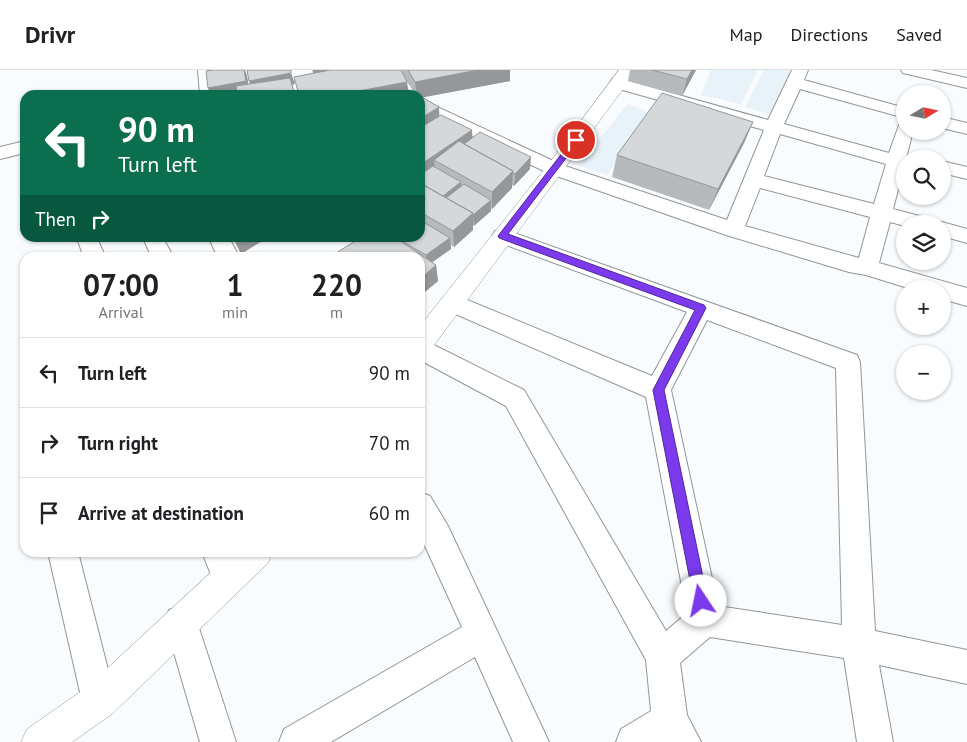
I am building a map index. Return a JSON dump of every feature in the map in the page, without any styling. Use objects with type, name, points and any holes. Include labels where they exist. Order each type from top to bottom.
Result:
[{"type":"main road","points":[[425,340],[623,76]]},
{"type":"main road","points":[[40,742],[99,702],[181,622],[223,566],[245,557]]},
{"type":"street","points":[[206,70],[208,90]]},
{"type":"street","points":[[302,70],[317,82]]},
{"type":"street","points":[[278,90],[379,70]]},
{"type":"street","points":[[623,76],[774,127],[896,158]]},
{"type":"street","points":[[733,230],[774,127],[797,76],[896,109]]},
{"type":"street","points":[[914,76],[967,83]]},
{"type":"street","points":[[425,106],[555,169],[733,230],[911,280]]},
{"type":"street","points":[[951,125],[967,129]]},
{"type":"street","points":[[0,152],[20,148]]},
{"type":"street","points":[[951,169],[967,173]]},
{"type":"street","points":[[867,267],[882,212],[896,173]]},
{"type":"street","points":[[754,180],[896,216]]},
{"type":"street","points":[[951,232],[967,236]]},
{"type":"street","points":[[502,236],[848,362],[859,644],[875,742]]},
{"type":"street","points":[[951,292],[967,297]]},
{"type":"street","points":[[452,303],[658,390]]},
{"type":"street","points":[[701,308],[658,390],[705,620]]},
{"type":"street","points":[[425,350],[515,398],[662,656],[676,731],[634,742]]},
{"type":"street","points":[[425,515],[437,536],[531,742]]},
{"type":"street","points":[[64,557],[99,702]]},
{"type":"street","points":[[662,656],[705,620],[859,644],[967,667]]},
{"type":"street","points":[[181,622],[218,742]]},
{"type":"street","points":[[297,742],[482,634]]},
{"type":"shaded area","points":[[711,70],[758,70],[741,104],[701,95]]},
{"type":"shaded area","points":[[764,70],[791,70],[771,115],[745,107]]},
{"type":"shaded area","points":[[628,104],[650,113],[607,175],[578,165]]},
{"type":"building","points":[[244,70],[246,81],[208,88],[206,71]]},
{"type":"building","points":[[247,70],[291,70],[291,73],[249,81]]},
{"type":"building","points":[[330,70],[401,70],[407,82],[364,90],[298,90],[294,77]]},
{"type":"building","points":[[408,70],[478,70],[415,82]]},
{"type":"building","points":[[652,70],[692,70],[687,79]]},
{"type":"building","points":[[290,78],[294,90],[236,90],[236,86]]},
{"type":"building","points":[[662,93],[753,122],[718,189],[617,155]]},
{"type":"building","points":[[425,99],[439,107],[425,116]]},
{"type":"building","points":[[441,115],[472,130],[425,162],[425,125]]},
{"type":"building","points":[[480,132],[531,157],[515,174],[513,171],[464,144]]},
{"type":"building","points":[[459,141],[513,171],[492,192],[434,160]]},
{"type":"building","points":[[433,166],[461,182],[443,196],[425,186],[425,172]]},
{"type":"building","points":[[464,184],[491,200],[473,215],[473,213],[446,198]]},
{"type":"building","points":[[425,186],[473,213],[453,231],[425,215]]},
{"type":"building","points":[[425,223],[450,238],[426,255],[425,252],[421,252],[404,242],[425,242]]},
{"type":"building","points":[[354,242],[402,242],[417,252],[338,252]]},
{"type":"building","points":[[425,258],[436,265],[425,275]]},
{"type":"route","points":[[576,140],[502,236],[701,308],[658,390],[701,601]]}]
